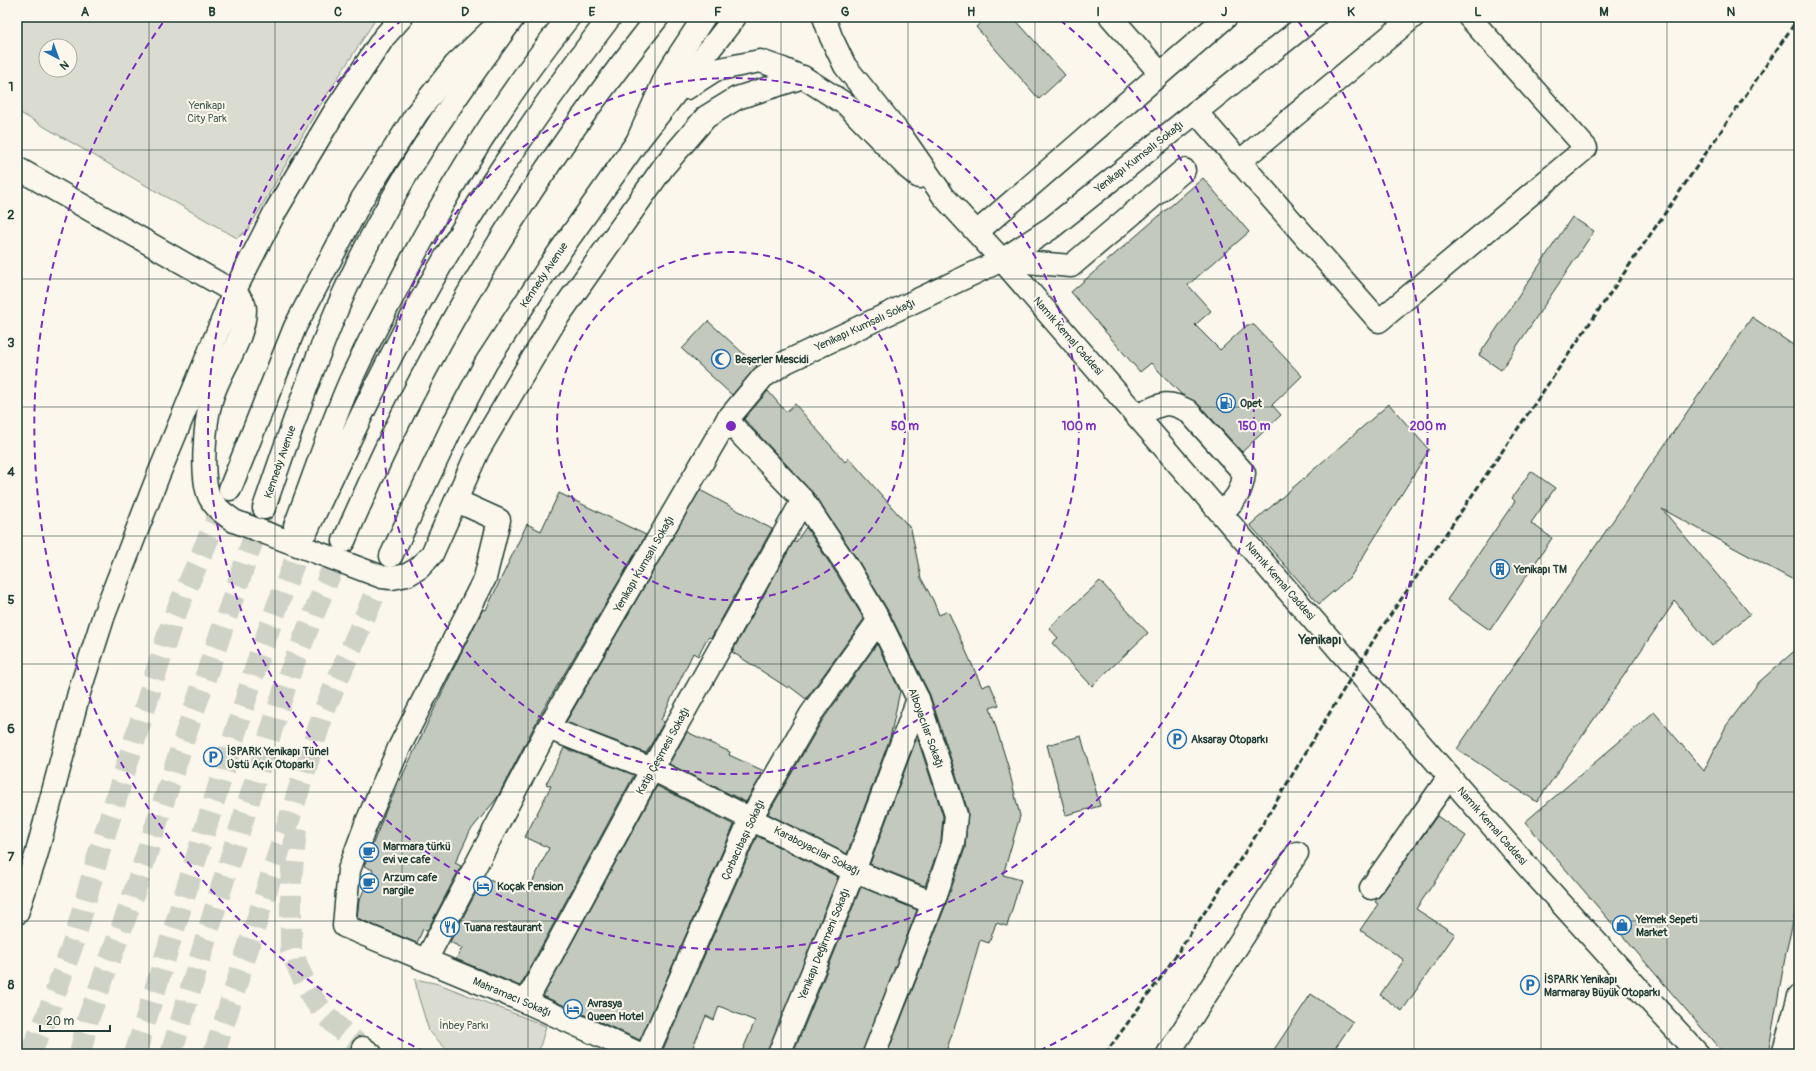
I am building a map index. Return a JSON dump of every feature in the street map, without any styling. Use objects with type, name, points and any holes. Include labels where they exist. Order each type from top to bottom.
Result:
[{"type":"main road","points":[[17,913],[36,856],[79,693],[104,615],[158,476],[234,292],[275,212],[335,111],[384,37],[402,17]]},
{"type":"main road","points":[[230,489],[295,326],[362,199],[418,113],[455,65],[505,17]]},
{"type":"main road","name":"Kennedy Avenue","points":[[264,508],[297,413],[344,292],[367,246],[401,184],[430,137],[514,17]]},
{"type":"main road","points":[[569,17],[535,59],[488,127],[451,188],[408,266],[349,384],[301,528],[405,329],[447,254],[484,194],[536,117],[610,17]]},
{"type":"main road","points":[[344,541],[375,470],[415,388],[496,246],[550,162],[658,17]]},
{"type":"main road","points":[[637,142],[668,72],[704,17]]},
{"type":"main road","name":"Kennedy Avenue","points":[[391,556],[455,421],[486,363],[548,268],[637,142],[735,17]]},
{"type":"main road","points":[[824,17],[831,37],[845,66],[903,138],[944,196]]},
{"type":"main road","points":[[1111,17],[1160,73]]},
{"type":"main road","points":[[977,232],[1226,17]]},
{"type":"main road","name":"Yenikapı Kumsalı Sokağı","points":[[426,960],[548,728],[727,420],[764,377],[786,362],[1002,260],[1051,228],[1315,17]]},
{"type":"main road","points":[[1239,162],[1413,17]]},
{"type":"main road","points":[[1196,112],[1379,321],[1586,148],[1469,17]]},
{"type":"main road","points":[[672,97],[715,70],[760,61],[803,77],[846,105],[908,168],[944,196]]},
{"type":"main road","points":[[17,168],[234,292],[243,302],[245,309],[241,332],[211,401],[206,433],[204,472],[210,498],[222,512],[234,521],[347,565],[382,577],[392,578],[407,575],[419,568],[432,554],[478,451],[555,321],[664,166],[706,117],[737,98],[803,77]]},
{"type":"main road","points":[[1002,260],[1071,266],[1184,170]]},
{"type":"main road","name":"Namık Kemal Caddesi","points":[[944,196],[1002,260],[1528,867],[1698,1054]]},
{"type":"main road","points":[[1137,416],[1166,403],[1176,404],[1188,411],[1244,473],[1242,486],[1236,500],[1222,513]]},
{"type":"main road","name":"Alboyacılar Sokağı","points":[[727,420],[803,500],[879,620],[918,699],[956,815],[953,844],[933,903],[874,1054]]},
{"type":"main road","name":"Katip Çeşmesi Sokağı","points":[[526,1002],[652,769],[803,500]]},
{"type":"main road","name":"Mahramacı Sokağı","points":[[456,501],[500,520],[485,578],[399,748],[366,824],[349,870],[344,926],[526,1002],[640,1054]]},
{"type":"main road","name":"Çorbacıbaşı Sokağı","points":[[647,1054],[751,818],[811,714],[879,620]]},
{"type":"main road","name":"Yenikapı Değirmeni Sokağı","points":[[779,1054],[854,871],[918,699]]},
{"type":"main road","name":"Karaboyacılar Sokağı","points":[[548,728],[652,769],[854,871],[933,903]]},
{"type":"main road","points":[[1371,888],[1450,777]]},
{"type":"main road","points":[[1168,1054],[1297,853]]},
{"type":"main road","points":[[1783,1054],[1799,996]]},
{"type":"green space","name":"Yenikapı City Park","points":[[17,17],[377,17],[316,112],[248,230],[237,238],[17,111]]},
{"type":"green space","name":"İnbey Parkı","points":[[415,979],[439,984],[546,1026],[538,1054],[451,1054],[429,1031],[418,995]]},
{"type":"building","points":[[987,17],[1013,17],[1065,75],[1039,99],[976,27]]},
{"type":"building","points":[[1203,178],[1249,232],[1188,285],[1211,311],[1195,325],[1220,350],[1247,325],[1254,325],[1302,376],[1272,405],[1281,415],[1242,452],[1197,403],[1181,394],[1151,363],[1140,372],[1071,292]]},
{"type":"building","points":[[1572,217],[1594,231],[1501,370],[1479,355]]},
{"type":"building","points":[[1752,317],[1799,349],[1799,583],[1662,509],[1750,614],[1712,646],[1675,601],[1537,802],[1457,749]]},
{"type":"building","name":"Beşerler Mescidi","points":[[708,321],[757,366],[732,395],[682,349]]},
{"type":"building","points":[[768,391],[786,412],[795,404],[845,462],[849,458],[911,529],[921,578],[939,615],[948,611],[982,687],[990,684],[999,705],[990,708],[1008,766],[1020,816],[1003,875],[1021,880],[1007,926],[996,923],[989,943],[980,940],[959,1014],[945,1054],[887,1054],[945,907],[965,848],[968,811],[930,695],[890,614],[859,562],[813,493],[744,419]]},
{"type":"building","points":[[1389,404],[1429,450],[1351,576],[1319,604],[1250,525]]},
{"type":"building","name":"Yenikapı TM","points":[[1531,471],[1555,488],[1531,523],[1552,538],[1490,630],[1447,600],[1515,501],[1512,498]]},
{"type":"building","points":[[700,490],[772,529],[711,638],[709,637],[706,640],[698,656],[693,653],[661,720],[664,722],[646,753],[566,722]]},
{"type":"building","points":[[559,493],[646,535],[540,715],[497,798],[470,831],[455,863],[461,866],[427,931],[423,929],[417,943],[357,918],[359,901],[373,870],[364,866],[387,808],[462,651],[483,609],[486,610],[527,524],[541,531]]},
{"type":"building","points":[[806,527],[864,619],[806,699],[789,686],[788,688],[732,652],[794,541],[796,542]]},
{"type":"building","points":[[1100,581],[1148,633],[1092,686],[1052,643],[1058,638],[1049,628]]},
{"type":"building","points":[[877,644],[900,691],[890,738],[847,854],[768,814],[822,721]]},
{"type":"building","points":[[1799,647],[1799,897],[1786,952],[1768,1054],[1724,1054],[1525,822],[1654,712],[1704,771],[1726,726],[1759,682]]},
{"type":"building","points":[[687,732],[730,752],[729,755],[764,771],[746,802],[669,764]]},
{"type":"building","points":[[1081,736],[1100,806],[1066,815],[1047,745]]},
{"type":"building","points":[[916,740],[918,740],[943,816],[941,841],[925,886],[870,864]]},
{"type":"building","points":[[564,748],[634,775],[520,986],[456,959],[462,948],[450,942],[484,877],[509,890],[512,883],[528,891],[549,848],[525,837],[551,786],[546,784]]},
{"type":"building","points":[[657,786],[734,825],[640,1040],[543,996]]},
{"type":"building","points":[[1437,816],[1466,836],[1416,909],[1455,934],[1402,1011],[1380,995],[1404,960],[1360,930],[1378,904],[1375,902]]},
{"type":"building","points":[[757,836],[838,877],[767,1054],[741,1054],[755,1021],[719,1006],[714,1020],[706,1016],[690,1054],[661,1054]]},
{"type":"building","points":[[861,887],[917,910],[862,1054],[793,1054]]},
{"type":"building","points":[[1311,994],[1353,1022],[1331,1054],[1271,1054]]},
{"type":"tunnel","points":[[30,1054],[46,1019],[74,941],[100,849],[173,619],[230,489]]},
{"type":"tunnel","points":[[80,1054],[88,1019],[130,905],[183,742],[263,511]]},
{"type":"tunnel","points":[[135,1054],[259,657],[307,530]]},
{"type":"tunnel","points":[[171,1054],[224,879],[289,675],[343,542]]},
{"type":"tunnel","points":[[214,1054],[324,711],[390,559]]},
{"type":"tunnel","points":[[296,829],[291,881],[291,949],[312,997],[324,1013],[343,1032],[363,1048]]},
{"type":"railway","points":[[1105,1054],[1162,976],[1253,840],[1376,636],[1799,17]]},
{"type":"place","name":"Beşerler Mescidi","points":[[721,359]]},
{"type":"place","name":"Opet","points":[[1226,403]]},
{"type":"place","name":"Yenikapı TM","points":[[1500,569]]},
{"type":"place","name":"Aksaray Otoparkı","points":[[1177,739]]},
{"type":"place","name":"İSPARK Yenikapı Tünel Üstü Açık Otoparkı","points":[[213,757]]},
{"type":"place","name":"Marmara türkü evi ve cafe","points":[[369,852]]},
{"type":"place","name":"Arzum cafe nargile","points":[[369,883]]},
{"type":"place","name":"Koçak Pension","points":[[483,886]]},
{"type":"place","name":"Yemek Sepeti Market","points":[[1622,925]]},
{"type":"place","name":"Tuana restaurant","points":[[450,927]]},
{"type":"place","name":"İSPARK Yenikapı Marmaray Büyük Otoparkı","points":[[1530,985]]},
{"type":"place","name":"Avrasya Queen Hotel","points":[[573,1009]]},
{"type":"district","name":"Yenikapı","points":[[1320,640]]}]
